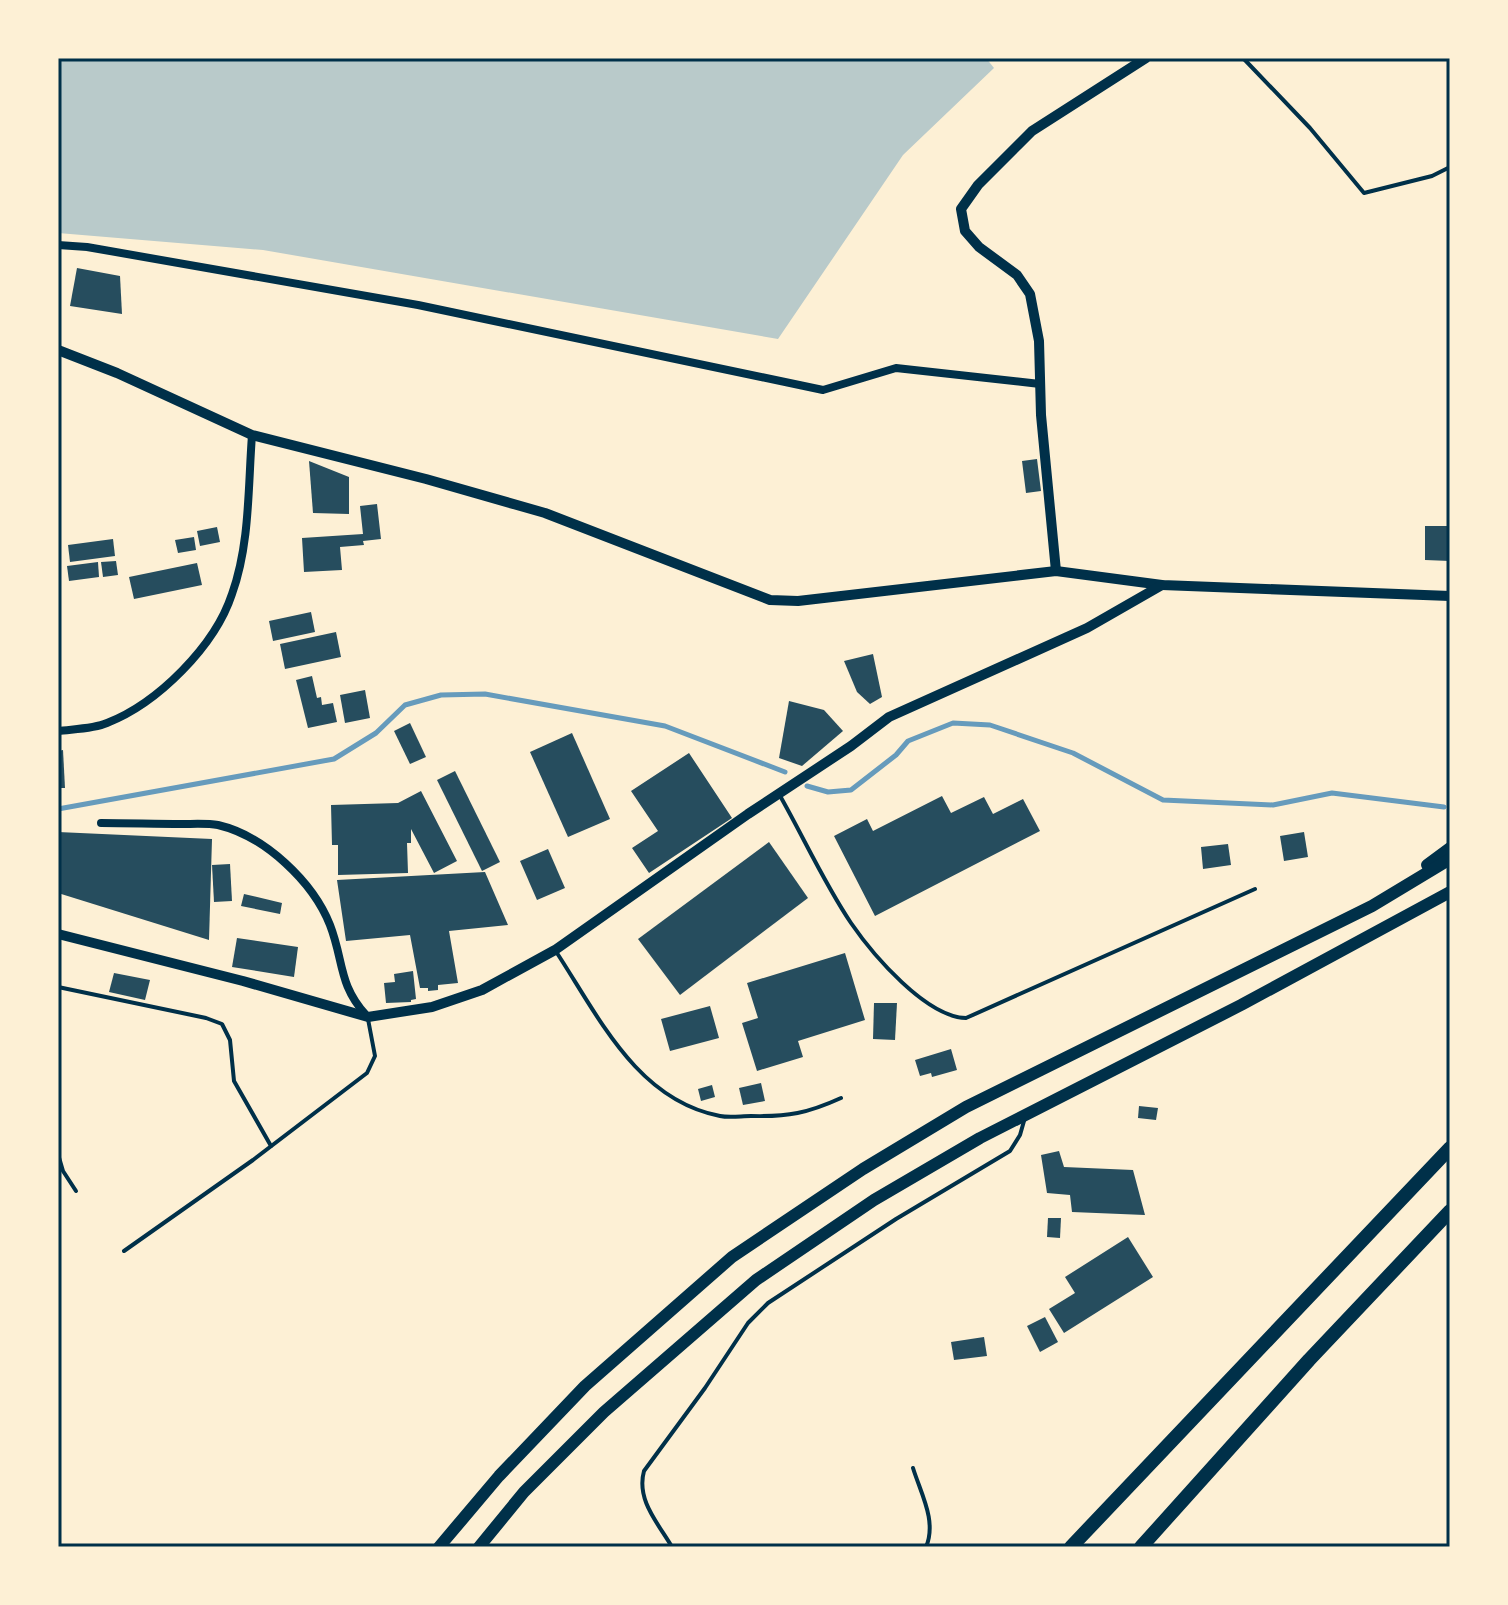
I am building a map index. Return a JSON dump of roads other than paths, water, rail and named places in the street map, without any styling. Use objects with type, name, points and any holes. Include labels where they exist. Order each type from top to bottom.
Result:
[{"type":"highway","points":[[1372,906],[1450,848]]},
{"type":"highway","points":[[439,1547],[499,1476],[585,1386],[732,1257],[863,1169],[966,1107],[1372,906],[1450,859]]},
{"type":"highway","points":[[479,1547],[524,1492],[604,1412],[756,1280],[874,1200],[1025,1115],[1269,990],[1450,892]]},
{"type":"highway","points":[[1071,1547],[1450,1148]]},
{"type":"highway","points":[[1141,1547],[1309,1360],[1450,1211]]},
{"type":"street","points":[[1056,571],[1039,341],[1030,294],[1017,275],[979,247],[965,231],[961,209],[978,185],[1032,131],[1146,58]]},
{"type":"street","points":[[58,245],[87,247],[418,305],[823,390],[896,368],[1040,384]]},
{"type":"street","points":[[58,350],[117,373],[252,435],[545,513],[770,600],[798,601],[1056,571],[1162,585],[1450,596]]},
{"type":"street","points":[[58,731],[106,724],[155,695],[202,652],[232,595],[235,582],[244,542],[252,435]]},
{"type":"street","points":[[58,934],[229,977],[368,1017],[432,1007],[482,990],[555,950],[889,717],[1087,628],[1162,585]]},
{"type":"street","points":[[101,823],[217,825],[248,837],[272,853],[316,897],[330,926],[346,988],[368,1017]]},
{"type":"lane","points":[[1243,58],[1310,128],[1364,193],[1432,176],[1450,167]]},
{"type":"lane","points":[[779,794],[851,923],[882,960],[929,1006],[955,1018],[966,1018],[1255,889]]},
{"type":"lane","points":[[555,950],[627,1060],[647,1079],[681,1103],[721,1116],[775,1116],[812,1111],[841,1098]]},
{"type":"lane","points":[[58,987],[222,1024],[230,1040],[234,1081],[271,1146]]},
{"type":"lane","points":[[124,1251],[367,1073],[375,1056],[368,1017]]},
{"type":"lane","points":[[672,1547],[642,1495],[640,1484],[644,1471],[748,1323],[768,1303],[896,1219],[1010,1151],[1020,1135],[1025,1115]]},
{"type":"lane","points":[[58,1154],[59,1163],[76,1191]]},
{"type":"lane","points":[[913,1468],[930,1520],[931,1534],[926,1547]]},
{"type":"waterway","points":[[58,809],[334,759],[376,733],[405,705],[441,695],[485,694],[665,726],[785,772]]},
{"type":"waterway","points":[[807,786],[828,792],[851,790],[896,755],[908,741],[953,723],[990,725],[1073,753],[1163,800],[1273,805],[1332,793],[1444,807]]}]
